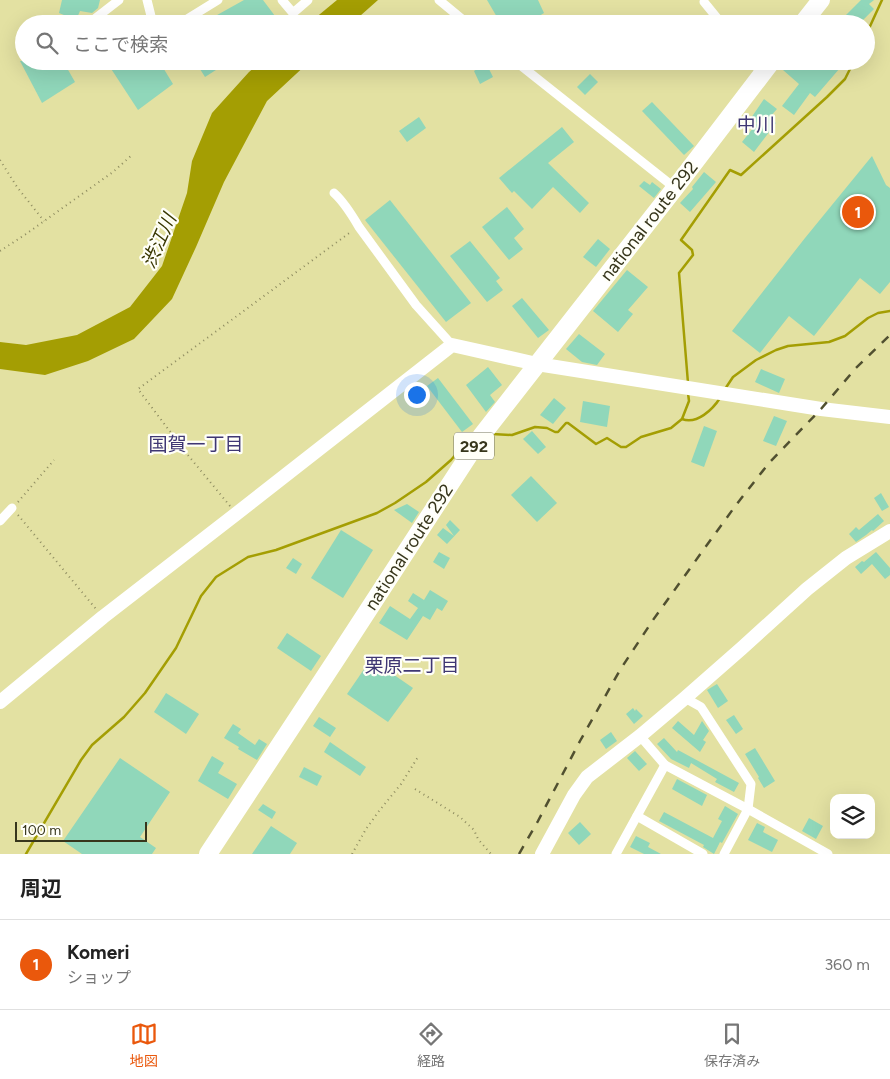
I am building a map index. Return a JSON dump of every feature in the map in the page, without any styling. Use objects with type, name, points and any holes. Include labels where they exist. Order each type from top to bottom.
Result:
[{"type":"highway","points":[[809,15],[821,0]]},
{"type":"highway","name":"national route 292","points":[[208,854],[482,435],[675,188],[758,70]]},
{"type":"street","points":[[100,15],[119,0]]},
{"type":"street","points":[[148,0],[151,15]]},
{"type":"street","points":[[194,15],[218,0]]},
{"type":"street","points":[[282,0],[293,13],[308,0]]},
{"type":"street","points":[[439,0],[457,15]]},
{"type":"street","points":[[704,2],[715,15]]},
{"type":"street","points":[[526,70],[675,188]]},
{"type":"street","points":[[334,193],[416,305],[452,345],[538,364],[890,417]]},
{"type":"street","points":[[0,702],[102,617],[452,345]]},
{"type":"street","points":[[0,521],[12,508]]},
{"type":"street","points":[[542,854],[574,795],[587,777],[685,698],[807,589],[846,558],[890,531]]},
{"type":"street","points":[[685,698],[701,707],[751,784],[748,809],[724,854]]},
{"type":"street","points":[[640,736],[665,765],[828,854]]},
{"type":"street","points":[[616,854],[665,765]]},
{"type":"street","points":[[637,816],[703,854]]},
{"type":"path","points":[[0,251],[113,172],[133,154]]},
{"type":"path","points":[[0,160],[17,187],[44,221]]},
{"type":"path","points":[[236,514],[187,454],[138,389],[359,227]]},
{"type":"path","points":[[54,460],[12,508],[102,617]]},
{"type":"path","points":[[352,854],[378,811],[401,784],[418,757]]},
{"type":"path","points":[[415,789],[460,817],[474,830],[478,839],[491,854]]},
{"type":"shaded area","points":[[337,0],[378,0],[361,15],[319,15]]},
{"type":"shaded area","points":[[251,70],[300,70],[267,101],[224,182],[172,299],[134,339],[88,361],[45,375],[0,369],[0,342],[26,345],[77,335],[130,307],[162,266],[187,193],[192,161],[212,113]]},
{"type":"building","points":[[62,0],[100,0],[98,8],[92,13],[80,11],[78,15],[64,15],[59,13]]},
{"type":"building","points":[[244,0],[263,0],[274,15],[217,15]]},
{"type":"building","points":[[487,0],[538,0],[544,13],[541,15],[496,15]]},
{"type":"building","points":[[861,0],[874,0],[869,4],[874,9],[868,15],[846,15]]},
{"type":"building","points":[[25,70],[68,70],[75,82],[42,103]]},
{"type":"building","points":[[112,70],[164,70],[173,84],[138,110]]},
{"type":"building","points":[[201,70],[216,70],[205,77]]},
{"type":"building","points":[[490,70],[493,77],[480,84],[474,71]]},
{"type":"building","points":[[783,70],[838,70],[815,97],[810,93],[794,115],[782,106],[799,84]]},
{"type":"building","points":[[590,74],[598,82],[585,95],[577,87]]},
{"type":"building","points":[[764,99],[777,109],[769,118],[776,123],[754,152],[742,142],[757,123],[751,118]]},
{"type":"building","points":[[652,102],[694,146],[684,155],[642,111]]},
{"type":"building","points":[[419,117],[426,128],[407,142],[399,131]]},
{"type":"building","points":[[562,127],[574,142],[548,163],[589,203],[580,213],[553,187],[532,209],[514,191],[512,193],[499,178]]},
{"type":"building","points":[[872,156],[886,185],[890,188],[890,282],[880,294],[860,278],[814,336],[789,316],[760,353],[732,331]]},
{"type":"building","points":[[704,172],[716,182],[690,212],[680,203],[693,189],[692,187]]},
{"type":"building","points":[[644,181],[650,185],[652,182],[661,189],[654,198],[639,186]]},
{"type":"building","points":[[390,200],[471,303],[446,322],[365,220]]},
{"type":"building","points":[[507,207],[524,229],[514,238],[523,249],[509,260],[482,227]]},
{"type":"building","points":[[598,239],[610,249],[596,267],[583,257]]},
{"type":"building","points":[[470,241],[500,278],[496,281],[503,290],[487,302],[450,256]]},
{"type":"building","points":[[627,270],[648,287],[628,310],[633,314],[618,332],[593,311]]},
{"type":"building","points":[[522,298],[549,330],[538,338],[512,306]]},
{"type":"building","points":[[579,334],[605,354],[597,365],[582,362],[566,349]]},
{"type":"building","points":[[488,367],[502,385],[490,395],[495,402],[486,412],[466,385]]},
{"type":"building","points":[[761,369],[785,379],[779,393],[755,382]]},
{"type":"building","points":[[438,378],[473,424],[462,432],[427,386]]},
{"type":"building","points":[[554,398],[566,408],[553,424],[540,415]]},
{"type":"building","points":[[583,401],[610,406],[607,427],[580,422]]},
{"type":"building","points":[[774,416],[787,421],[776,446],[763,441]]},
{"type":"building","points":[[704,426],[717,431],[704,467],[691,462]]},
{"type":"building","points":[[532,431],[546,447],[538,454],[523,439]]},
{"type":"building","points":[[531,476],[557,503],[537,522],[511,495]]},
{"type":"building","points":[[881,493],[889,507],[882,511],[874,498]]},
{"type":"building","points":[[407,504],[419,512],[412,523],[394,510]]},
{"type":"building","points":[[878,514],[884,521],[856,542],[849,534],[856,527],[859,530]]},
{"type":"building","points":[[450,520],[460,530],[447,544],[437,535],[443,528],[454,536],[446,525]]},
{"type":"building","points":[[341,530],[373,550],[343,598],[311,578]]},
{"type":"building","points":[[439,552],[450,558],[444,569],[433,562]]},
{"type":"building","points":[[876,552],[890,568],[890,575],[885,579],[872,564],[861,574],[855,567]]},
{"type":"building","points":[[293,558],[302,564],[296,574],[286,568]]},
{"type":"building","points":[[430,590],[448,601],[442,611],[437,608],[430,620],[423,616],[407,640],[379,623],[390,606],[410,619],[418,608],[408,601],[413,593],[424,600]]},
{"type":"building","points":[[287,633],[321,656],[311,671],[277,648]]},
{"type":"building","points":[[371,659],[413,688],[388,722],[347,694]]},
{"type":"building","points":[[717,684],[728,701],[718,708],[707,690]]},
{"type":"building","points":[[166,693],[199,714],[186,734],[154,712]]},
{"type":"building","points":[[633,708],[643,716],[634,724],[626,714]]},
{"type":"building","points":[[734,715],[743,729],[736,734],[726,720]]},
{"type":"building","points":[[319,717],[336,728],[330,737],[313,726]]},
{"type":"building","points":[[678,721],[694,735],[702,721],[709,731],[703,740],[706,742],[700,752],[672,728]]},
{"type":"building","points":[[233,724],[241,729],[238,733],[255,745],[259,739],[267,744],[257,760],[224,738]]},
{"type":"building","points":[[611,732],[617,741],[606,749],[600,740]]},
{"type":"building","points":[[664,738],[677,752],[678,750],[739,783],[734,792],[715,782],[717,779],[691,763],[689,768],[671,759],[657,744]]},
{"type":"building","points":[[330,742],[366,767],[360,776],[324,752]]},
{"type":"building","points":[[755,748],[775,781],[764,788],[745,754]]},
{"type":"building","points":[[635,751],[647,764],[639,771],[627,758]]},
{"type":"building","points":[[212,756],[224,763],[218,773],[237,784],[228,799],[198,781]]},
{"type":"building","points":[[120,758],[170,792],[140,837],[156,848],[152,854],[82,854],[63,841]]},
{"type":"building","points":[[304,767],[322,776],[317,786],[299,777]]},
{"type":"building","points":[[677,779],[707,795],[702,806],[672,789]]},
{"type":"building","points":[[263,804],[276,812],[272,819],[258,810]]},
{"type":"building","points":[[725,806],[738,814],[714,854],[703,847],[704,845],[659,821],[664,812],[713,838],[722,821],[718,819]]},
{"type":"building","points":[[809,818],[823,826],[816,839],[802,831]]},
{"type":"building","points":[[580,822],[591,834],[579,845],[568,833]]},
{"type":"building","points":[[757,823],[765,827],[763,832],[778,840],[772,852],[748,840]]},
{"type":"building","points":[[271,826],[297,843],[290,854],[252,854]]},
{"type":"building","points":[[636,836],[650,843],[648,847],[661,854],[644,854],[630,847]]},
{"type":"waterway","points":[[875,15],[882,0]]},
{"type":"waterway","points":[[688,383],[679,273],[693,255],[692,250],[681,240],[730,170],[741,175],[827,97],[845,79],[850,70]]},
{"type":"waterway","points":[[725,389],[733,377],[756,360],[776,350],[788,346],[829,342],[845,336],[868,318],[878,313],[890,311]]},
{"type":"waterway","points":[[492,434],[512,435],[535,427],[547,428],[558,432],[568,423],[596,444],[607,438],[621,447],[626,447],[641,437],[671,428],[682,419],[689,401],[688,393]]},
{"type":"waterway","points":[[682,419],[693,420],[699,418],[709,411],[720,398]]},
{"type":"waterway","points":[[26,854],[81,760],[92,745],[124,717],[145,693],[176,648],[201,596],[216,577],[248,557],[276,550],[377,513],[426,482],[451,460],[470,438]]},
{"type":"railway","points":[[519,854],[620,670],[653,620],[736,505],[769,463],[821,409],[856,368],[890,335]]},
{"type":"place","name":"Komeri","points":[[858,212]]},
{"type":"district","name":"中川","points":[[756,124]]},
{"type":"district","name":"国賀一丁目","points":[[196,444]]},
{"type":"district","name":"栗原二丁目","points":[[412,665]]},
{"type":"water label","name":"渋江川","points":[[159,241]]}]
